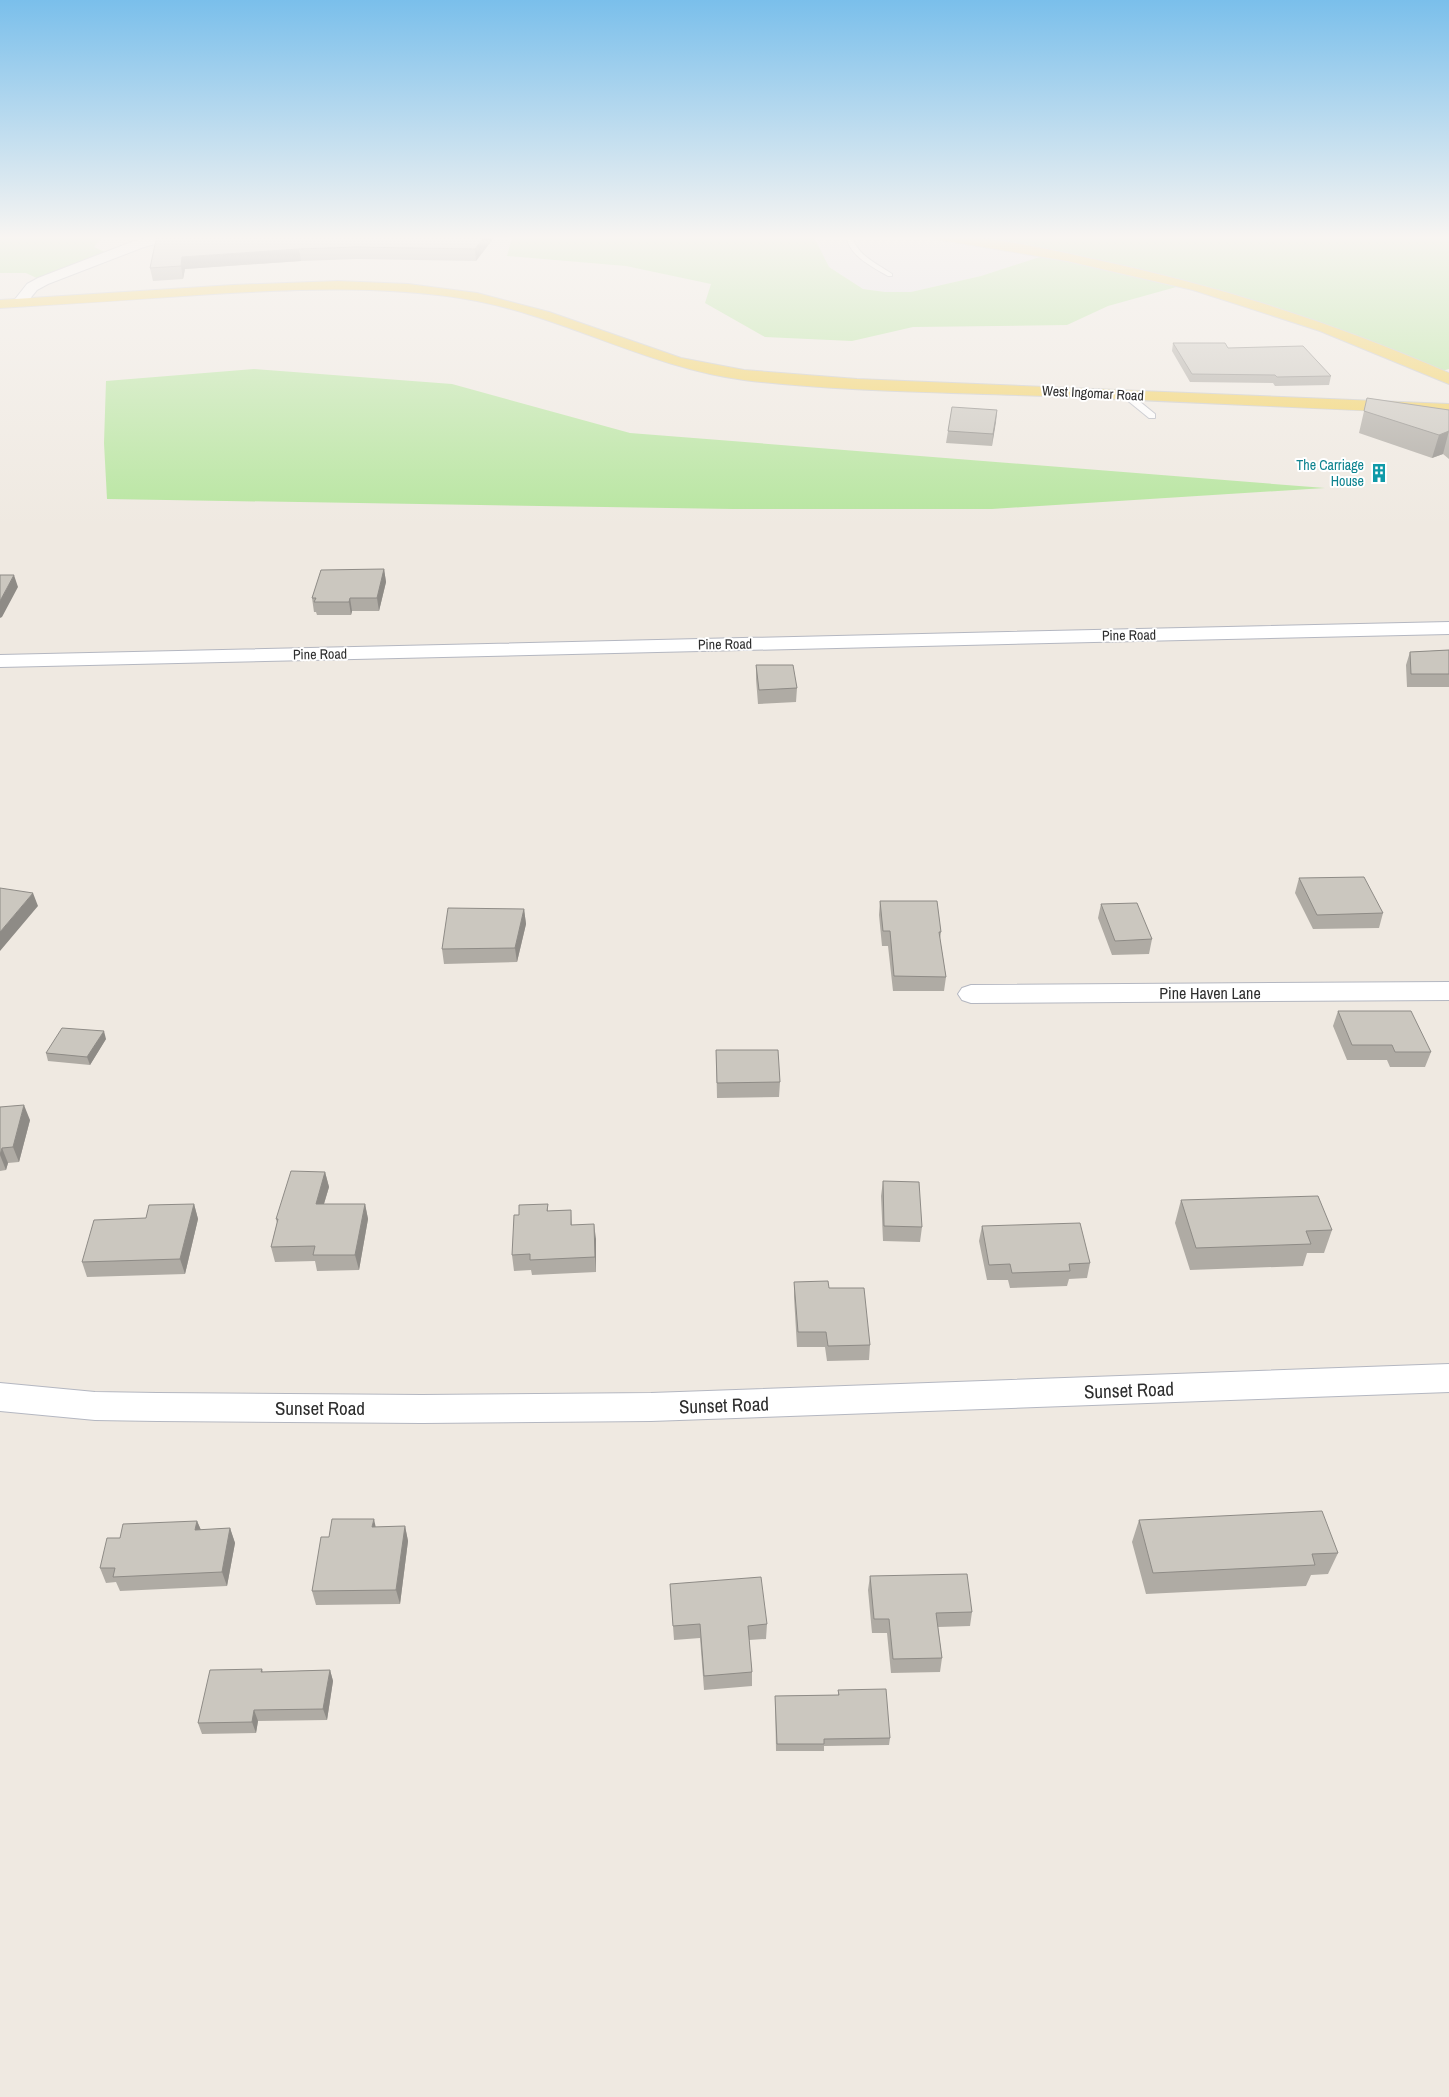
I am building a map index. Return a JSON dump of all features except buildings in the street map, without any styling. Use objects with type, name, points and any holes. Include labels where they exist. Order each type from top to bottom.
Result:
[{"type":"main road","name":"West Ingomar Road","points":[[596,333],[636,349],[698,368],[817,381],[1449,409]]},
{"type":"main road","points":[[1339,333],[1449,379]]},
{"type":"street","name":"Pine Road","points":[[0,661],[1449,628]]},
{"type":"street","name":"Pine Haven Lane","points":[[971,994],[1449,991]]},
{"type":"street","name":"Sunset Road","points":[[0,1397],[95,1406],[157,1407],[422,1409],[651,1407],[1449,1378]]},
{"type":"street","points":[[0,1409],[42,1402]]},
{"type":"lane","points":[[1125,394],[1152,416]]},
{"type":"green space","points":[[758,333],[887,333],[852,341],[765,337]]},
{"type":"green space","points":[[1328,333],[1449,333],[1449,369],[1435,373],[1407,360]]},
{"type":"green space","points":[[254,369],[452,384],[630,433],[1325,488],[992,509],[733,509],[107,499],[104,443],[106,381]]},
{"type":"place","name":"The Carriage House","points":[[1379,473]]}]
